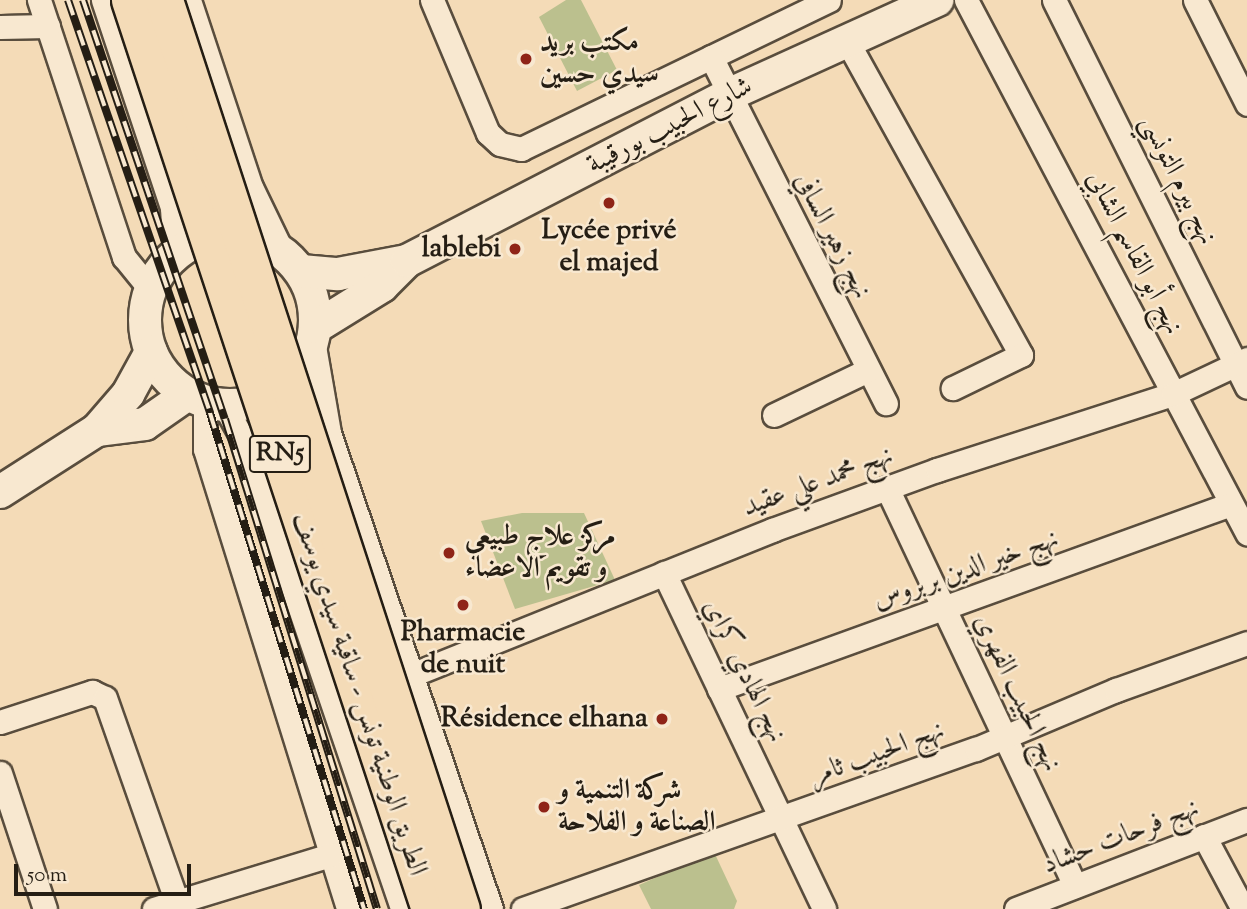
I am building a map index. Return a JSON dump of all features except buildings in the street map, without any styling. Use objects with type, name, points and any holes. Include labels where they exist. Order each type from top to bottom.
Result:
[{"type":"highway","name":"الطريق الوطنية تونس - ساقية سيدي يوسف","points":[[130,0],[430,909]]},
{"type":"highway","name":"الطريق الوطنية تونس - ساقية سيدي يوسف","points":[[164,0],[461,909]]},
{"type":"main road","name":"شارع الحبيب بورقيبة","points":[[291,261],[338,274],[407,261],[728,95],[937,0]]},
{"type":"main road","points":[[228,234],[247,235],[291,261],[310,288],[314,333],[306,359],[281,389],[244,404],[206,400],[173,383],[151,352],[145,310],[150,289],[175,254],[191,244],[228,234]]},
{"type":"main road","name":"شارع الحبيب بورقيبة","points":[[314,333],[382,286],[407,261]]},
{"type":"main road","points":[[0,492],[97,430],[128,394],[151,352]]},
{"type":"main road","points":[[97,430],[145,424],[206,400]]},
{"type":"street","points":[[39,0],[124,257],[150,289]]},
{"type":"street","points":[[103,0],[172,208],[175,254]]},
{"type":"street","points":[[189,0],[251,187],[291,261]]},
{"type":"street","points":[[432,0],[488,133],[514,149],[529,148],[829,0]]},
{"type":"street","name":"نهج أبو القاسم الشابي","points":[[966,0],[1247,533]]},
{"type":"street","name":"نهج بيرم التونسي","points":[[1054,0],[1241,362],[1247,387]]},
{"type":"street","points":[[1195,0],[1247,104]]},
{"type":"street","points":[[0,27],[48,26]]},
{"type":"street","points":[[847,41],[1021,355],[953,387]]},
{"type":"street","name":"نهج زهير السافي","points":[[711,57],[886,403]]},
{"type":"street","points":[[314,333],[329,433],[414,674],[491,909]]},
{"type":"street","name":"نهج محمد علي عقيد","points":[[414,674],[664,573],[887,488],[1173,394],[1241,362]]},
{"type":"street","points":[[774,415],[868,370]]},
{"type":"street","points":[[206,400],[205,449],[348,909]]},
{"type":"street","points":[[206,400],[242,438],[402,909]]},
{"type":"street","name":"نهج الحبيب الفهري","points":[[887,488],[1075,886]]},
{"type":"street","name":"نهج خير الدين بربروس","points":[[719,689],[1231,504]]},
{"type":"street","name":"نهج الهادي كراي","points":[[664,573],[824,909]]},
{"type":"street","name":"نهج الحبيب ثامر","points":[[523,909],[783,820],[1006,737],[1116,690],[1247,643]]},
{"type":"street","points":[[0,722],[92,692],[105,698],[177,902]]},
{"type":"street","points":[[0,772],[45,909]]},
{"type":"street","name":"نهج فرحات حشاد","points":[[1016,909],[1049,904],[1075,886],[1247,820]]},
{"type":"street","points":[[1204,836],[1242,909]]},
{"type":"street","points":[[154,909],[331,855]]},
{"type":"green space","points":[[566,0],[581,0],[617,70],[577,91],[539,17]]},
{"type":"green space","points":[[522,513],[584,513],[615,580],[515,609],[481,521]]},
{"type":"green space","points":[[714,852],[737,901],[734,909],[651,909],[639,885]]},
{"type":"railway","points":[[68,0],[210,413],[364,909]]},
{"type":"railway","points":[[83,0],[225,419],[377,909]]},
{"type":"place","name":"مكتب بريد سيدي حسين","points":[[526,59]]},
{"type":"place","name":"Lycée privé el majed","points":[[609,203]]},
{"type":"place","name":"lablebi","points":[[515,249]]},
{"type":"place","name":"مركز علاج طبيعي و تقويم الاعضاء","points":[[449,553]]},
{"type":"place","name":"Pharmacie de nuit","points":[[463,605]]},
{"type":"place","name":"Résidence elhana","points":[[662,719]]},
{"type":"place","name":"شركة التنمية و الصناعة و الفلاحة","points":[[544,807]]}]
